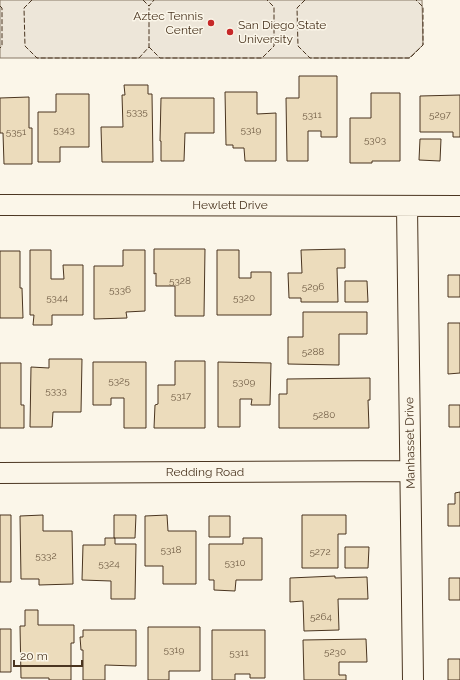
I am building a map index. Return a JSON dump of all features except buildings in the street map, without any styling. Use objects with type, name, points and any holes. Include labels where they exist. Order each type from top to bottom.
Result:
[{"type":"street","name":"Hewlett Drive","points":[[0,205],[460,206]]},
{"type":"street","name":"Manhasset Drive","points":[[407,206],[413,680]]},
{"type":"street","name":"Redding Road","points":[[0,473],[410,471]]},
{"type":"shaded area","name":"Aztec Tennis Center","points":[[0,0],[422,0],[423,45],[409,58],[0,58]]},
{"type":"fence","points":[[32,0],[24,8],[25,46],[37,58],[139,58],[149,47],[149,6]]},
{"type":"fence","points":[[143,0],[149,6],[154,0]]},
{"type":"fence","points":[[149,47],[160,58],[262,58],[274,46],[274,7],[267,0]]},
{"type":"fence","points":[[305,0],[297,8],[298,46],[310,58],[410,58],[423,45],[423,7],[416,0]]},
{"type":"fence","points":[[0,6],[2,8],[2,46],[0,48]]},
{"type":"place","name":"Aztec Tennis Center","points":[[211,23]]},
{"type":"place","name":"San Diego State University","points":[[230,32]]}]
